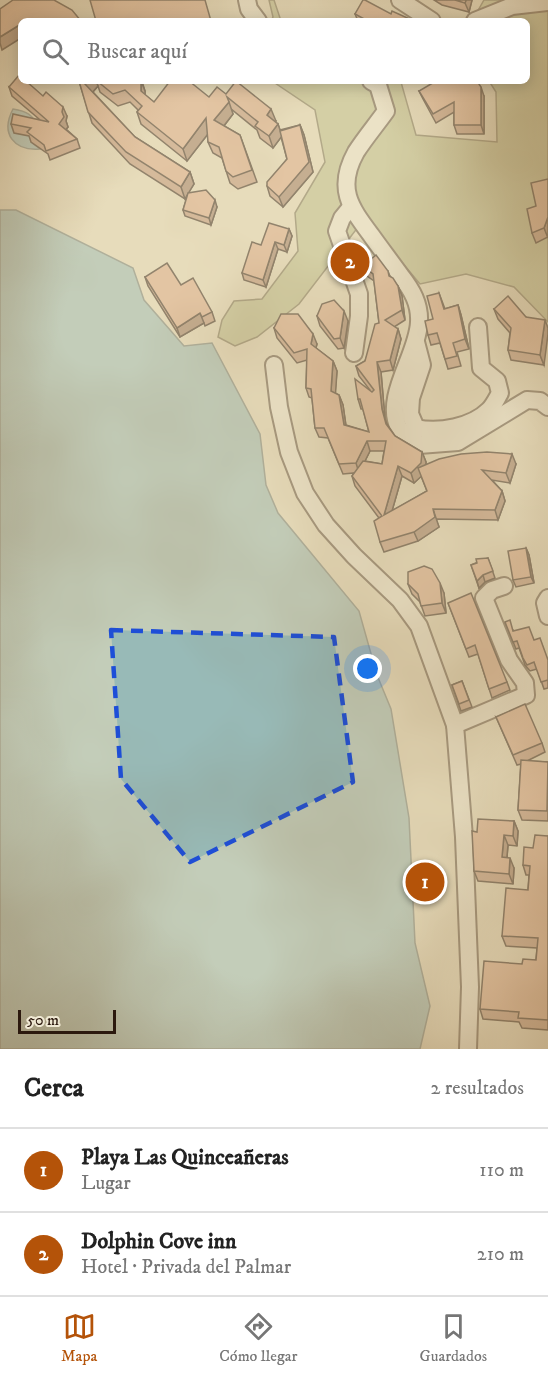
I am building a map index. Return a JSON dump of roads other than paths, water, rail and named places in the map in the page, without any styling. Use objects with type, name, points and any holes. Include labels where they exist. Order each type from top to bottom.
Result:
[{"type":"street","points":[[247,0],[249,9],[256,18]]},
{"type":"street","points":[[400,0],[427,18]]},
{"type":"street","points":[[482,18],[512,6],[548,2]]},
{"type":"street","points":[[376,84],[386,111],[356,153],[347,178],[347,190],[351,207],[406,282],[418,303],[419,322],[416,342],[399,384],[394,413],[399,429],[419,445],[458,442],[527,400],[540,401],[548,407]]},
{"type":"street","points":[[351,207],[342,218],[337,231],[359,294],[359,316],[354,353]]},
{"type":"street","points":[[416,342],[422,364],[411,398],[410,414],[416,428],[428,431],[465,425],[489,410],[500,393],[497,381],[481,369],[478,327]]},
{"type":"street","points":[[274,365],[279,407],[289,452],[305,494],[326,525],[354,556],[400,600],[419,626],[455,725],[464,837],[470,987],[468,1049]]},
{"type":"street","points":[[455,725],[525,695],[525,683],[509,660],[484,598],[492,590],[504,586]]},
{"type":"street","points":[[548,598],[545,603],[548,616]]},
{"type":"water","points":[[13,109],[26,112],[32,117],[39,128],[31,142],[40,149],[23,147],[12,139],[8,126]]},
{"type":"water","points":[[0,210],[16,210],[133,268],[144,300],[184,346],[212,343],[260,434],[266,485],[278,513],[359,611],[377,675],[391,709],[409,818],[415,943],[430,1006],[420,1049],[0,1049]]},
{"type":"place","name":"Dolphin Cove inn","points":[[350,262]]},
{"type":"place","name":"Playa Las Quinceañeras","points":[[425,882]]}]
